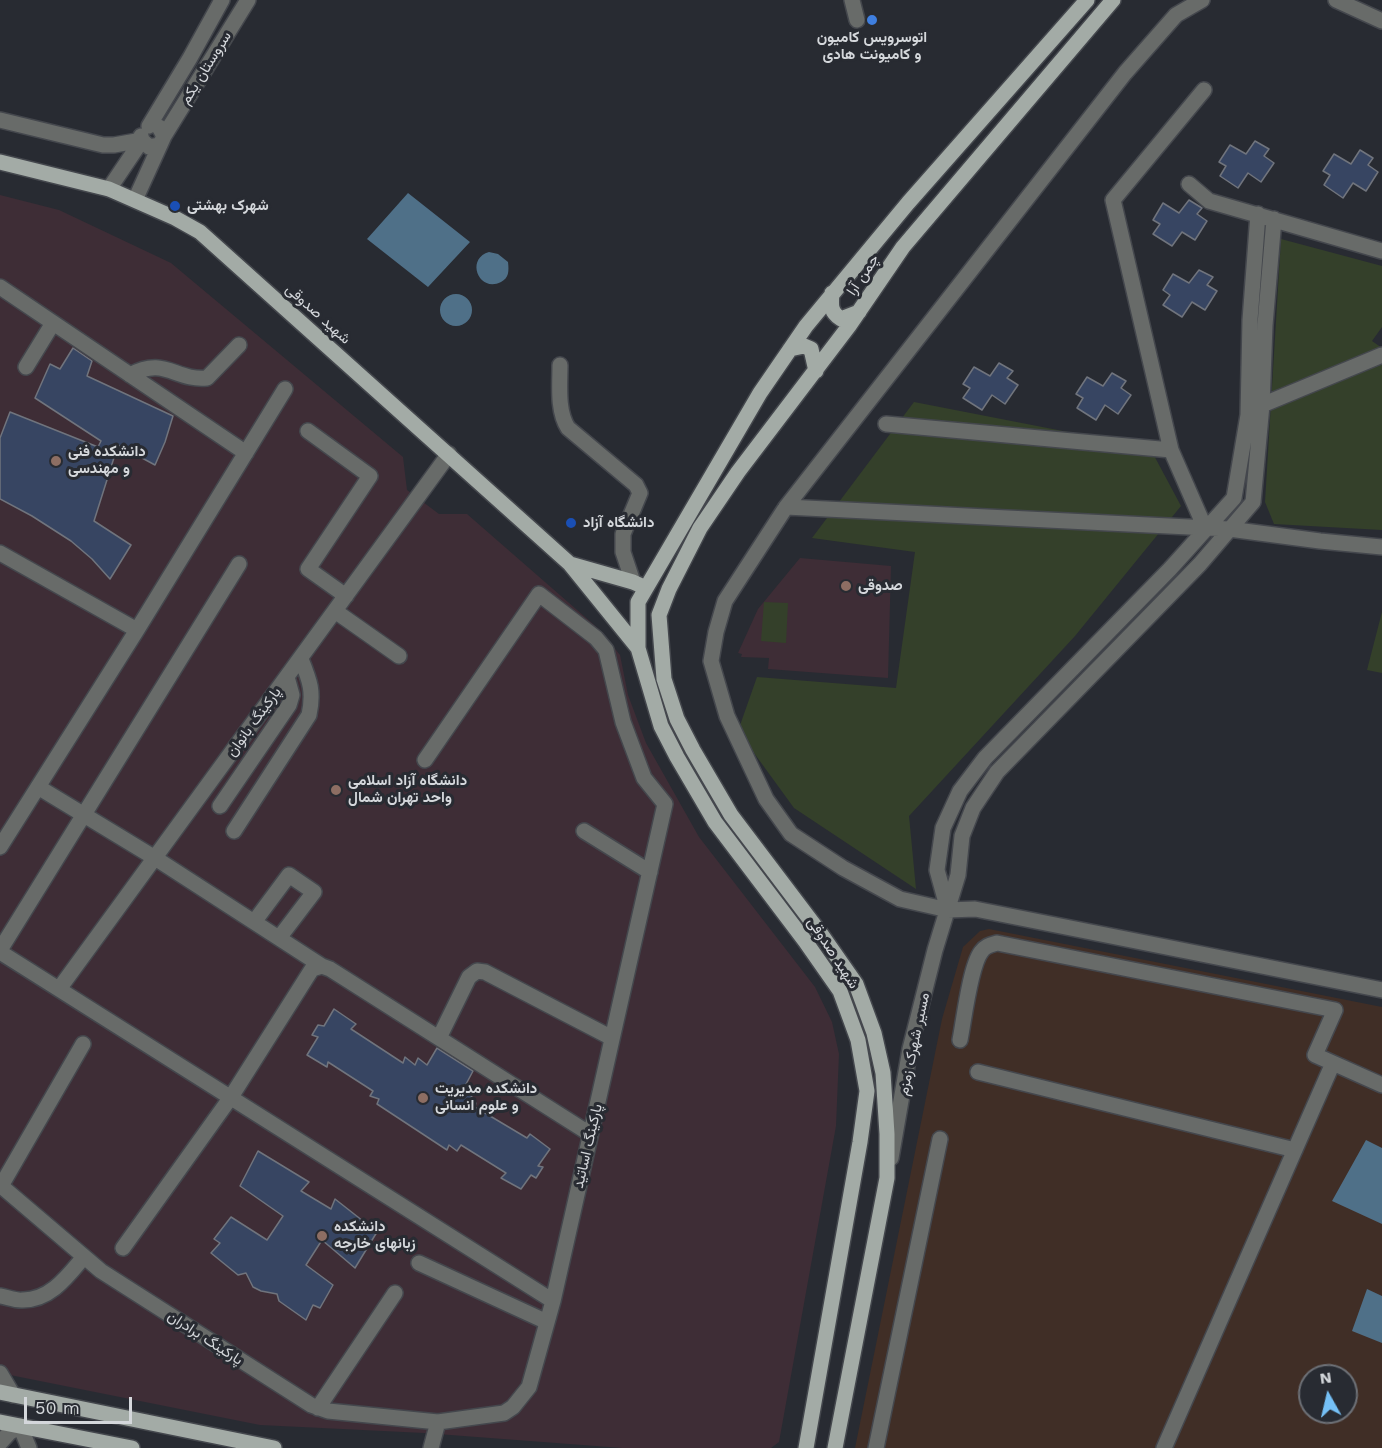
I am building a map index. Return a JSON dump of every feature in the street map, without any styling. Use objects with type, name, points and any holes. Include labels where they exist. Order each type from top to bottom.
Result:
[{"type":"main road","name":"چمن آرا","points":[[640,585],[760,393],[832,293],[1087,0]]},
{"type":"main road","name":"چمن آرا","points":[[669,589],[700,528],[738,472],[816,371],[903,247],[1113,0]]},
{"type":"main road","name":"شهید صدوقی","points":[[0,162],[109,189],[200,232],[570,564],[638,648]]},
{"type":"main road","points":[[832,293],[831,307],[834,315],[841,319],[859,312]]},
{"type":"main road","points":[[790,349],[804,346],[811,349],[816,371]]},
{"type":"main road","points":[[570,564],[640,585]]},
{"type":"main road","name":"شهید صدوقی","points":[[640,585],[638,648],[661,726],[716,822],[840,991],[858,1040],[867,1091],[862,1132],[806,1448]]},
{"type":"main road","name":"شهید صدوقی","points":[[669,589],[659,615],[660,648],[664,679],[677,718],[693,750],[732,815],[856,984],[874,1033],[883,1073],[887,1134],[886,1179],[835,1448]]},
{"type":"main road","points":[[7,1393],[274,1448]]},
{"type":"main road","points":[[0,1422],[106,1446],[132,1448]]},
{"type":"street","name":"سروستان یکم","points":[[109,189],[190,58],[222,0]]},
{"type":"street","name":"سروستان یکم","points":[[135,200],[162,140],[249,0]]},
{"type":"street","points":[[852,0],[857,20]]},
{"type":"street","points":[[1202,0],[1176,15],[1125,74],[786,507],[725,600],[711,661],[726,716],[766,799],[791,834],[843,868],[900,899],[948,910],[975,909],[1382,990]]},
{"type":"street","points":[[1336,0],[1382,21]]},
{"type":"street","points":[[1204,90],[1113,200],[1171,450],[1205,528]]},
{"type":"street","points":[[0,120],[103,145],[114,145],[159,127],[162,140]]},
{"type":"street","points":[[1189,184],[1209,201],[1382,251]]},
{"type":"street","points":[[948,910],[937,870],[944,828],[960,791],[985,758],[1170,569],[1234,498],[1248,415],[1250,321],[1258,214]]},
{"type":"street","name":"مسیر شهرک زمزم","points":[[886,1179],[910,1049],[926,983],[958,875],[962,836],[973,808],[997,772],[1200,564],[1253,502],[1274,219]]},
{"type":"street","points":[[0,287],[246,453]]},
{"type":"street","points":[[1250,321],[1265,325]]},
{"type":"street","points":[[26,367],[53,323]]},
{"type":"street","points":[[130,375],[143,368],[153,367],[171,370],[196,380],[207,378],[239,345]]},
{"type":"street","points":[[1248,415],[1262,405],[1382,355]]},
{"type":"street","points":[[560,365],[560,392],[564,422],[568,428],[636,485],[640,493],[624,534],[623,552],[640,585]]},
{"type":"street","points":[[0,847],[285,389]]},
{"type":"street","points":[[886,424],[1171,450]]},
{"type":"street","points":[[308,431],[370,476],[308,569],[346,596]]},
{"type":"street","name":"پارکینگ بانوان","points":[[60,989],[449,454]]},
{"type":"street","points":[[786,507],[1229,529],[1382,547]]},
{"type":"street","points":[[0,553],[137,630]]},
{"type":"street","points":[[239,564],[0,951],[553,1301]]},
{"type":"street","name":"پارکینگ اساتید","points":[[424,760],[539,594],[596,638],[606,650],[623,722],[640,770],[665,804],[553,1301],[529,1387],[513,1407],[504,1413],[438,1422]]},
{"type":"street","points":[[335,611],[399,657]]},
{"type":"street","points":[[234,831],[309,715],[313,697],[310,680],[301,659]]},
{"type":"street","points":[[220,806],[289,705],[292,695],[287,677]]},
{"type":"street","points":[[38,787],[155,858],[279,939],[590,1134]]},
{"type":"street","points":[[584,831],[650,872]]},
{"type":"street","points":[[254,922],[289,875],[314,892],[279,939]]},
{"type":"street","points":[[960,1040],[973,972],[979,954],[987,946],[997,943],[1335,1010],[1315,1055],[1382,1085]]},
{"type":"street","points":[[123,1248],[231,1097],[312,969],[322,966]]},
{"type":"street","points":[[439,1038],[470,977],[477,971],[485,972],[612,1038]]},
{"type":"street","points":[[1,1185],[82,1044]]},
{"type":"street","points":[[1164,1448],[1333,1063]]},
{"type":"street","points":[[978,1072],[1295,1150]]},
{"type":"street","points":[[883,1073],[891,1083],[906,1080]]},
{"type":"street","points":[[876,1448],[940,1139]]},
{"type":"street","name":"پارکینگ برادران","points":[[1,1185],[104,1274],[296,1397],[328,1411],[438,1422]]},
{"type":"street","points":[[0,1296],[23,1301],[44,1296],[63,1282],[83,1258]]},
{"type":"street","points":[[419,1263],[547,1322]]},
{"type":"street","points":[[318,1408],[395,1293]]},
{"type":"street","points":[[0,1373],[7,1393]]},
{"type":"street","points":[[431,1448],[438,1422]]},
{"type":"street","points":[[0,1443],[20,1426],[29,1448]]},
{"type":"shaded area","name":"دانشگاه آزاد اسلامی واحد تهران شمال","points":[[0,195],[59,210],[171,263],[403,457],[407,490],[439,514],[467,514],[600,630],[620,655],[628,695],[646,743],[699,837],[815,987],[832,1022],[839,1054],[836,1126],[779,1442],[771,1448],[622,1448],[424,1433],[260,1425],[0,1373]]},
{"type":"shaded area","points":[[800,558],[891,566],[888,678],[768,669],[769,658],[741,657],[742,654],[738,653],[758,609]]},
{"type":"shaded area","points":[[989,929],[1382,1007],[1382,1448],[855,1448],[942,1019],[963,947],[980,931]]},
{"type":"green space","points":[[1281,239],[1382,266],[1382,327],[1372,341],[1382,348],[1382,530],[1274,524],[1265,502]]},
{"type":"green space","points":[[914,402],[1150,448],[1181,506],[1075,636],[909,816],[916,889],[794,808],[738,731],[757,677],[896,688],[915,552],[812,538]]},
{"type":"green space","points":[[764,602],[788,603],[786,643],[761,641]]},
{"type":"green space","points":[[1382,612],[1382,673],[1367,670]]},
{"type":"water","points":[[408,193],[470,242],[428,287],[367,239]]},
{"type":"water","points":[[489,252],[498,254],[508,262],[507,276],[501,282],[486,283],[478,274],[476,267],[478,261]]},
{"type":"water","points":[[456,294],[467,299],[472,310],[467,321],[456,326],[445,321],[440,310],[445,299]]},
{"type":"water","points":[[1366,1140],[1382,1148],[1382,1224],[1332,1201]]},
{"type":"water","points":[[1367,1289],[1382,1296],[1382,1343],[1352,1331]]},
{"type":"building","points":[[1255,141],[1269,149],[1264,156],[1274,163],[1261,182],[1248,173],[1238,188],[1220,176],[1226,166],[1219,162],[1230,145],[1246,154]]},
{"type":"building","points":[[1360,150],[1373,158],[1368,165],[1378,172],[1366,191],[1353,183],[1343,198],[1324,185],[1330,175],[1323,171],[1334,154],[1351,164]]},
{"type":"building","points":[[1189,200],[1202,208],[1197,214],[1207,221],[1195,240],[1182,232],[1172,246],[1153,234],[1160,224],[1153,220],[1163,203],[1179,213]]},
{"type":"building","points":[[1199,270],[1213,277],[1207,285],[1217,291],[1205,310],[1192,302],[1182,317],[1163,305],[1170,295],[1163,290],[1173,274],[1189,283]]},
{"type":"building","name":"دانشکده فنی و مهندسی","points":[[73,348],[92,361],[87,376],[173,416],[155,465],[118,445],[94,521],[131,545],[110,579],[71,541],[0,499],[0,438],[10,412],[98,447],[101,441],[35,398],[50,364],[60,369]]},
{"type":"building","points":[[999,363],[1013,371],[1007,378],[1018,385],[1005,404],[992,395],[982,410],[963,398],[970,388],[963,384],[974,367],[990,376]]},
{"type":"building","points":[[1112,373],[1126,381],[1121,388],[1131,395],[1118,414],[1105,405],[1096,420],[1077,408],[1083,398],[1076,394],[1087,377],[1103,386]]},
{"type":"building","name":"دانشکده مدیریت و علوم انسانی","points":[[334,1009],[356,1024],[351,1029],[403,1063],[405,1057],[415,1065],[418,1058],[427,1065],[437,1048],[473,1071],[464,1088],[473,1094],[470,1099],[476,1103],[475,1107],[527,1138],[530,1134],[550,1149],[538,1166],[543,1167],[536,1178],[531,1175],[521,1189],[501,1178],[506,1173],[461,1145],[457,1151],[449,1145],[447,1150],[377,1104],[379,1099],[370,1096],[373,1091],[328,1062],[327,1067],[307,1055],[318,1037],[312,1035],[318,1025],[324,1026]]},
{"type":"building","name":"دانشکده زبانهای خارجه","points":[[258,1151],[309,1182],[301,1191],[331,1209],[335,1199],[377,1232],[355,1268],[322,1240],[306,1265],[333,1285],[320,1308],[313,1305],[306,1320],[279,1301],[277,1294],[253,1287],[246,1273],[238,1275],[211,1253],[220,1243],[214,1239],[231,1217],[267,1240],[283,1216],[240,1186]]},
{"type":"place","name":"اتوسرویس کامیون و کامیونت هادی","points":[[872,20]]},
{"type":"place","name":"شهرک بهشتی","points":[[175,206]]},
{"type":"place","name":"دانشکده فنی و مهندسی","points":[[56,461]]},
{"type":"place","name":"دانشگاه آزاد","points":[[571,523]]},
{"type":"place","name":"صدوقی","points":[[846,586]]},
{"type":"place","name":"دانشگاه آزاد اسلامی واحد تهران شمال","points":[[336,790]]},
{"type":"place","name":"دانشکده مدیریت و علوم انسانی","points":[[423,1098]]},
{"type":"place","name":"دانشکده زبانهای خارجه","points":[[322,1236]]}]
